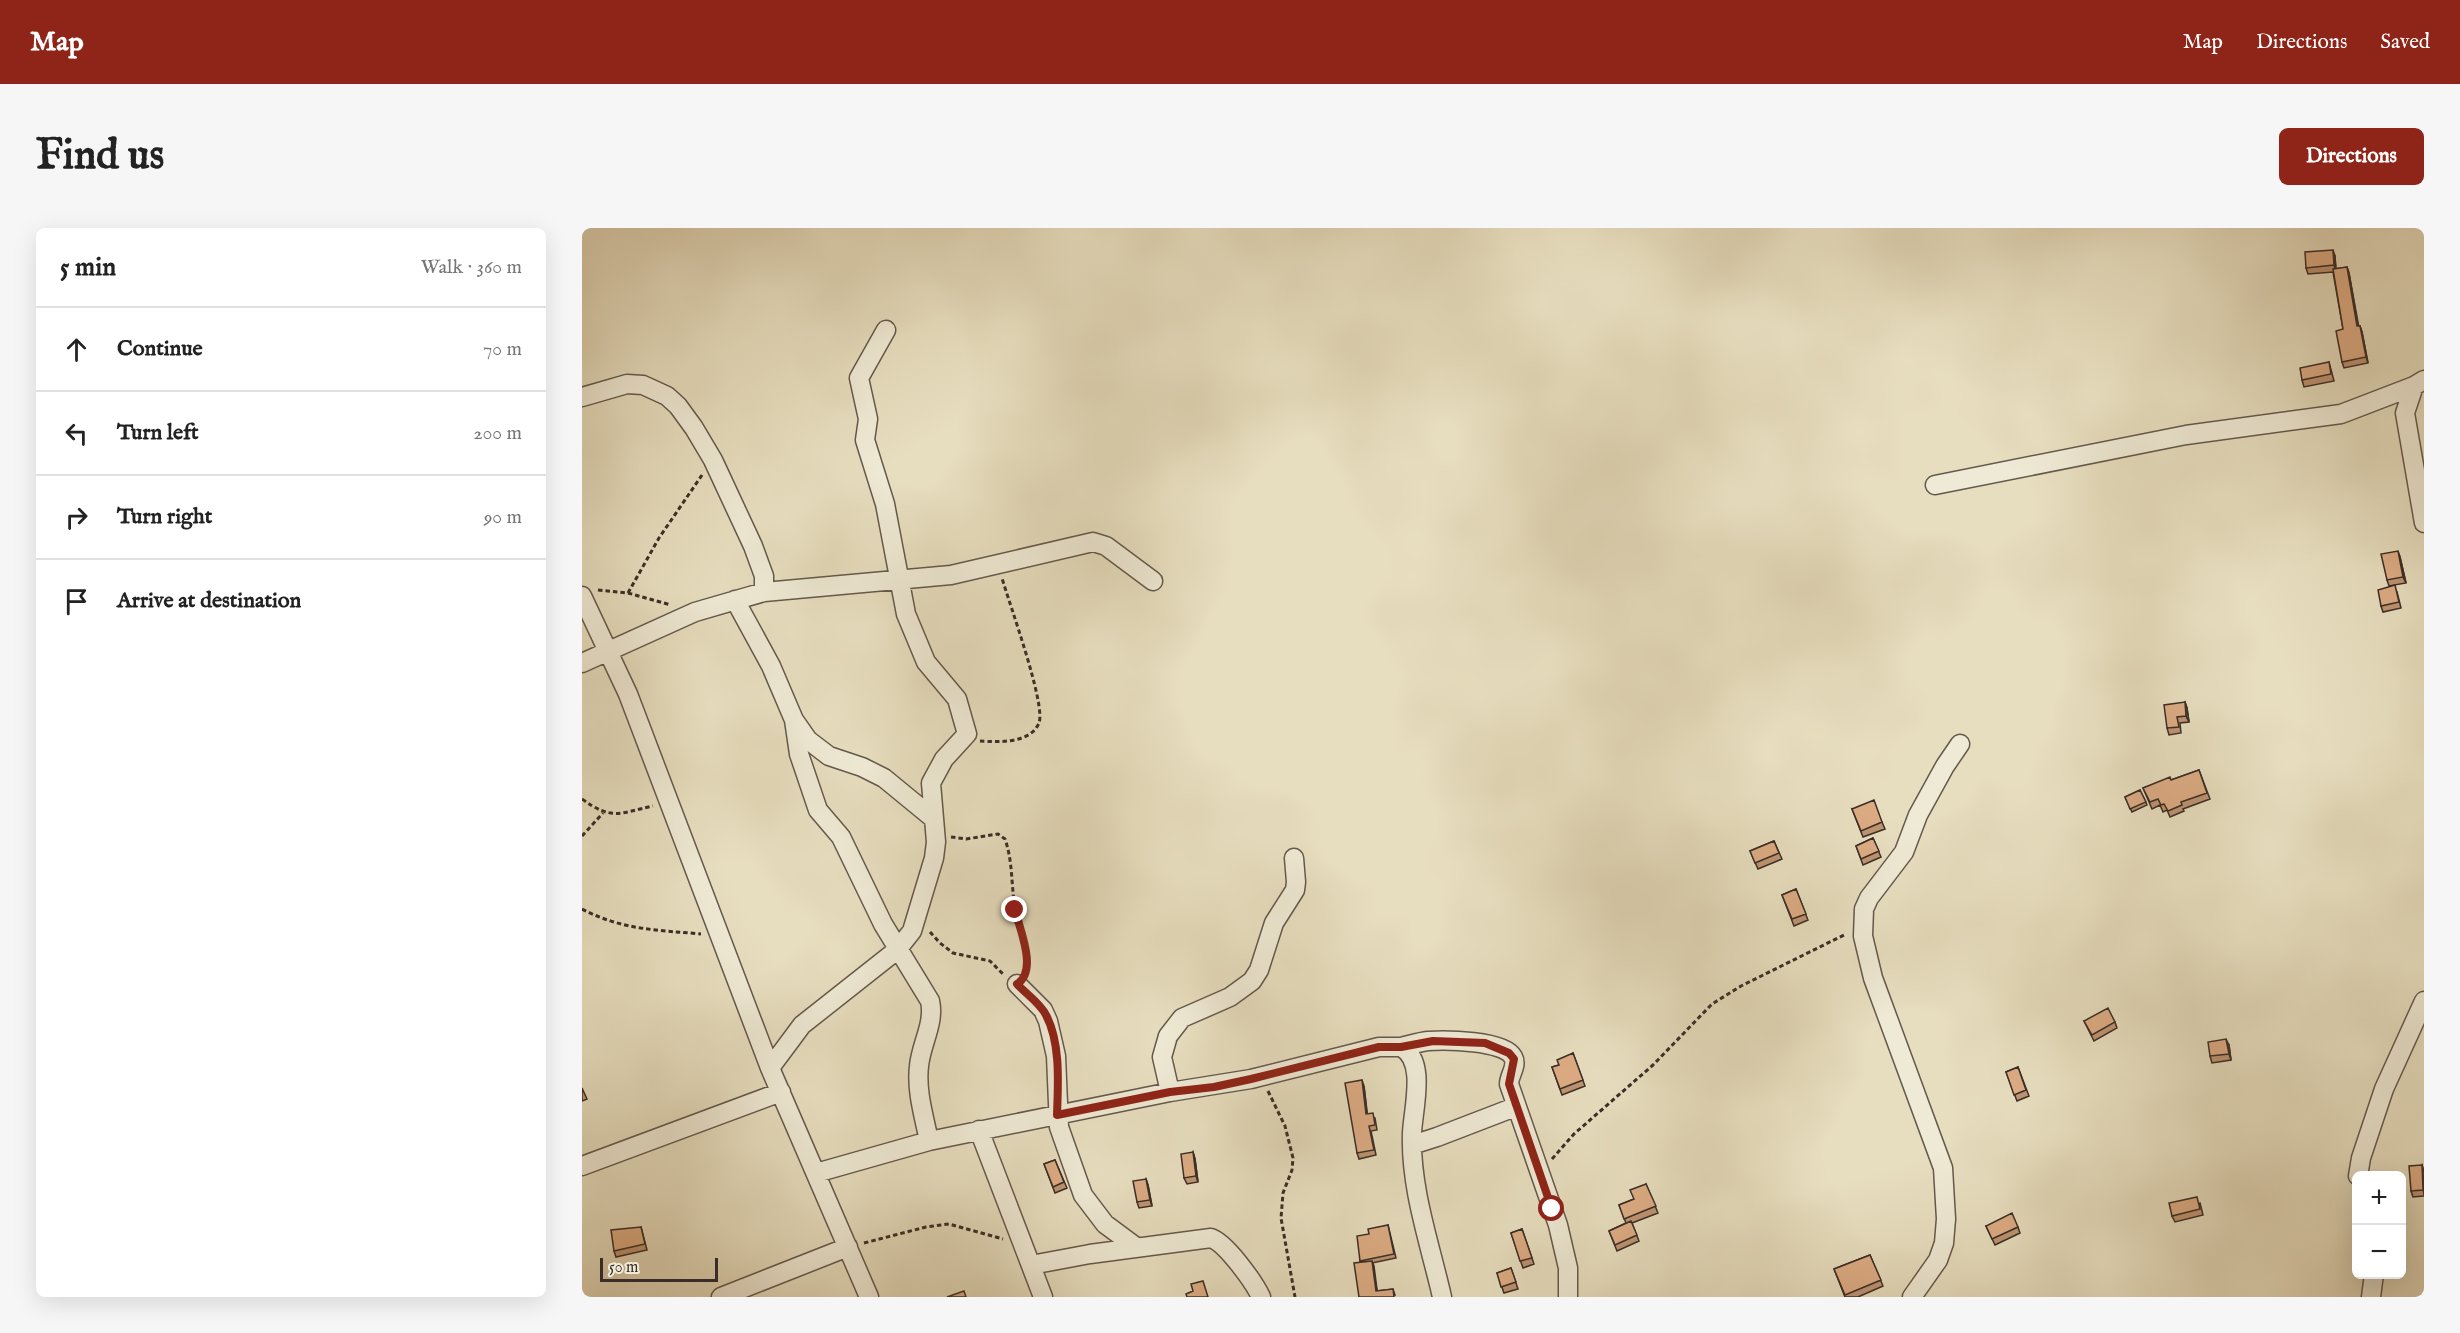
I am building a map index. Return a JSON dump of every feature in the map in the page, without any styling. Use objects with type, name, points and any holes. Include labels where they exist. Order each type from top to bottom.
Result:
[{"type":"street","points":[[770,1068],[793,1035],[809,1018],[897,950],[912,931],[934,858],[931,783],[944,759],[963,741],[967,731],[955,695],[926,662],[906,614],[885,504],[865,440],[868,419],[859,380],[861,371],[874,354],[886,330]]},
{"type":"street","points":[[1935,485],[2186,435],[2341,414],[2419,383]]},
{"type":"street","points":[[2419,383],[2405,413],[2424,523]]},
{"type":"street","points":[[582,397],[627,384],[652,388],[667,396],[684,414],[712,460],[759,561],[764,576],[764,592]]},
{"type":"street","points":[[582,663],[695,612],[764,592],[898,578],[951,575],[1095,542],[1106,546],[1153,581]]},
{"type":"street","points":[[587,593],[770,1068],[869,1297]]},
{"type":"street","points":[[735,600],[771,666],[794,720],[808,740],[826,755],[862,767],[884,778],[934,824]]},
{"type":"street","points":[[794,720],[799,754],[815,804],[841,837],[897,950],[927,994],[931,1007],[918,1069],[928,1141]]},
{"type":"street","points":[[1912,1297],[1938,1260],[1944,1243],[1946,1219],[1943,1168],[1879,997],[1865,948],[1864,909],[1869,898],[1904,852],[1918,815],[1960,744]]},
{"type":"street","points":[[1170,1092],[1162,1057],[1168,1036],[1182,1018],[1230,997],[1252,981],[1274,922],[1294,890],[1296,882],[1294,858]]},
{"type":"street","points":[[1017,984],[1043,1010],[1048,1021],[1056,1056],[1057,1115],[1070,1161],[1087,1202],[1105,1224],[1136,1248]]},
{"type":"street","points":[[2359,1171],[2384,1089],[2424,1001]]},
{"type":"street","points":[[816,1173],[928,1141],[1170,1092],[1214,1087],[1379,1047],[1401,1047],[1426,1042],[1485,1043],[1509,1053],[1515,1062],[1508,1082],[1562,1243],[1569,1282],[1568,1297]]},
{"type":"street","points":[[1401,1047],[1413,1058],[1416,1067],[1412,1145],[1419,1198],[1442,1297]]},
{"type":"street","points":[[582,1166],[781,1092]]},
{"type":"street","points":[[1412,1145],[1448,1134],[1515,1107]]},
{"type":"street","points":[[979,1130],[1042,1297]]},
{"type":"street","points":[[1029,1258],[1136,1248],[1192,1239],[1214,1239],[1228,1250],[1261,1297]]},
{"type":"street","points":[[721,1297],[848,1247]]},
{"type":"street","points":[[2371,1297],[2373,1279]]},
{"type":"path","points":[[628,593],[659,538],[712,460]]},
{"type":"path","points":[[963,741],[1015,740],[1032,731],[1039,722],[1040,711],[1036,692],[998,565]]},
{"type":"path","points":[[587,593],[628,593],[695,612]]},
{"type":"path","points":[[582,799],[604,812],[617,814],[669,803]]},
{"type":"path","points":[[582,836],[604,812]]},
{"type":"path","points":[[917,917],[947,949],[963,956],[990,961],[1010,982],[1017,984],[1025,977],[1028,965],[1015,910],[1014,882],[1005,839],[1000,835],[990,834],[966,839],[958,838],[934,824]]},
{"type":"path","points":[[582,909],[606,922],[641,929],[718,935]]},
{"type":"path","points":[[1539,1174],[1574,1134],[1632,1086],[1712,1004],[1741,986],[1863,926]]},
{"type":"path","points":[[1260,1077],[1285,1126],[1293,1158],[1292,1170],[1283,1193],[1281,1218],[1295,1297]]},
{"type":"path","points":[[848,1247],[903,1232],[949,1224],[1005,1240],[1029,1258]]},
{"type":"building","points":[[2333,250],[2334,265],[2306,268],[2305,252]]},
{"type":"building","points":[[2347,267],[2357,326],[2360,326],[2366,357],[2342,362],[2336,331],[2343,329],[2333,269]]},
{"type":"building","points":[[2329,362],[2331,374],[2302,380],[2300,368]]},
{"type":"building","points":[[2398,551],[2403,577],[2387,580],[2381,554]]},
{"type":"building","points":[[2395,585],[2399,602],[2381,606],[2378,590]]},
{"type":"building","points":[[2185,702],[2186,716],[2177,717],[2179,727],[2167,728],[2164,705]]},
{"type":"building","points":[[2199,770],[2207,793],[2181,802],[2182,805],[2168,811],[2158,799],[2150,802],[2143,788],[2170,777],[2171,780]]},
{"type":"building","points":[[2140,790],[2146,802],[2130,809],[2125,797]]},
{"type":"building","points":[[1874,800],[1882,822],[1861,831],[1852,809]]},
{"type":"building","points":[[1873,838],[1879,851],[1861,859],[1856,846]]},
{"type":"building","points":[[1774,841],[1779,853],[1755,863],[1750,851]]},
{"type":"building","points":[[1796,889],[1806,914],[1792,919],[1782,895]]},
{"type":"building","points":[[2108,1008],[2115,1022],[2092,1035],[2084,1021]]},
{"type":"building","points":[[2226,1039],[2229,1054],[2210,1056],[2208,1042]]},
{"type":"building","points":[[1573,1053],[1583,1080],[1560,1089],[1552,1067],[1559,1065],[1557,1060]]},
{"type":"building","points":[[2018,1067],[2026,1090],[2014,1095],[2006,1072]]},
{"type":"building","points":[[1362,1080],[1366,1114],[1373,1113],[1375,1125],[1369,1126],[1374,1150],[1357,1153],[1345,1083]]},
{"type":"building","points":[[1193,1152],[1196,1176],[1184,1178],[1181,1154]]},
{"type":"building","points":[[1055,1160],[1064,1182],[1053,1187],[1044,1164]]},
{"type":"building","points":[[2422,1165],[2423,1190],[2411,1191],[2409,1166]]},
{"type":"building","points":[[1146,1179],[1150,1200],[1137,1202],[1133,1181]]},
{"type":"building","points":[[1646,1184],[1656,1206],[1624,1219],[1619,1205],[1634,1199],[1630,1190]]},
{"type":"building","points":[[2197,1197],[2200,1209],[2172,1216],[2169,1203]]},
{"type":"building","points":[[2012,1213],[2018,1227],[1992,1239],[1986,1226]]},
{"type":"building","points":[[1631,1221],[1637,1235],[1615,1245],[1609,1231]]},
{"type":"building","points":[[1388,1225],[1394,1254],[1360,1261],[1357,1236],[1369,1234],[1368,1229]]},
{"type":"building","points":[[641,1227],[645,1244],[614,1251],[611,1230]]},
{"type":"building","points":[[1522,1229],[1532,1258],[1520,1261],[1511,1233]]},
{"type":"building","points":[[1870,1255],[1881,1280],[1845,1295],[1834,1269]]},
{"type":"building","points":[[1372,1261],[1376,1291],[1393,1289],[1394,1297],[1359,1297],[1354,1263]]},
{"type":"building","points":[[1511,1268],[1516,1282],[1501,1287],[1497,1273]]},
{"type":"building","points":[[1203,1281],[1208,1297],[1187,1297],[1186,1294],[1193,1291],[1191,1284]]},
{"type":"building","points":[[964,1291],[966,1297],[947,1297]]},
{"type":"route","points":[[1015,910],[1028,965],[1025,977],[1017,984],[1047,1016],[1056,1056],[1057,1115],[1170,1092],[1214,1087],[1379,1047],[1401,1047],[1433,1041],[1485,1043],[1509,1053],[1514,1059],[1509,1084],[1515,1107],[1552,1209]]}]
